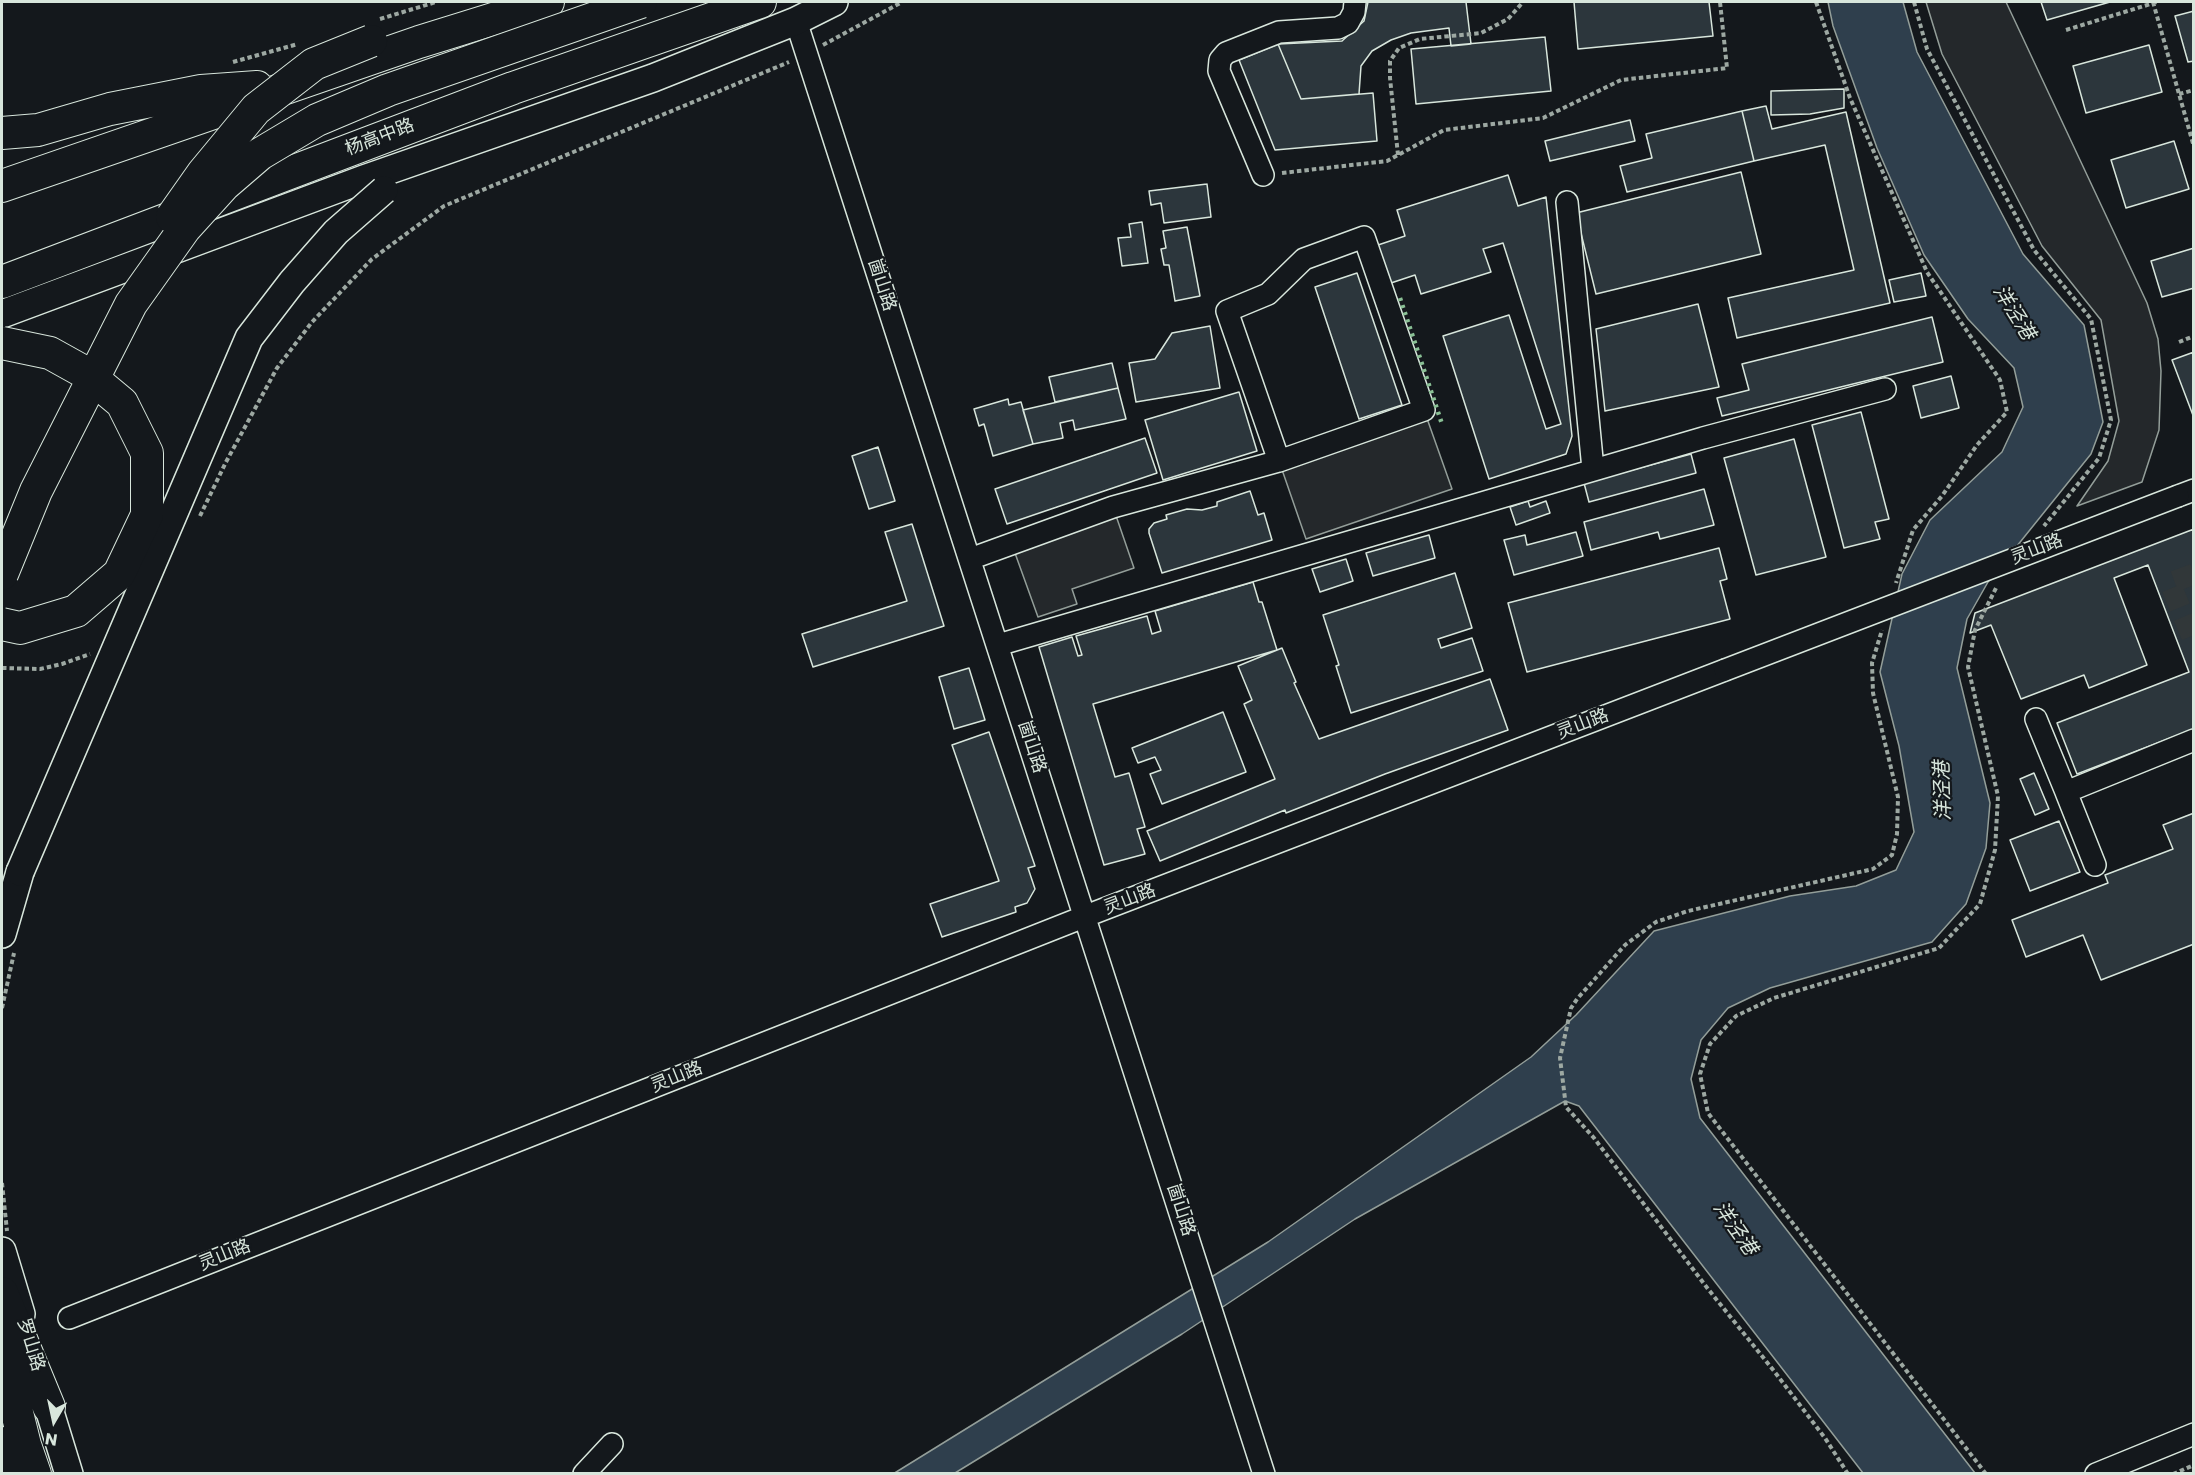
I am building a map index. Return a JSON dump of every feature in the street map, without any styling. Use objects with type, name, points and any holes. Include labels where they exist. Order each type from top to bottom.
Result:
[{"type":"highway","points":[[2,572],[36,491],[131,304],[155,240],[203,173],[256,109],[314,64],[371,41],[488,2]]},
{"type":"highway","points":[[2,186],[548,2]]},
{"type":"highway","points":[[131,304],[184,228],[224,185],[260,154],[317,120],[388,90],[641,2]]},
{"type":"highway","name":"杨高中路","points":[[2,282],[513,88],[760,2]]},
{"type":"highway","points":[[2,133],[38,130],[110,109],[201,91],[303,83]]},
{"type":"highway","points":[[2,343],[50,353],[86,373],[122,403],[147,453],[147,515],[119,574],[76,611],[20,628],[2,624]]},
{"type":"highway","points":[[2,1293],[49,1407]]},
{"type":"highway","points":[[2,1352],[25,1445],[35,1473]]},
{"type":"highway","points":[[2,1443],[10,1473]]},
{"type":"main road","points":[[2,314],[353,183],[653,78],[796,21],[834,2]]},
{"type":"main road","points":[[9,941],[20,872],[249,338],[292,282],[336,232],[384,190],[475,140]]},
{"type":"main road","name":"罗山路","points":[[2,1251],[69,1473]]},
{"type":"street","points":[[1263,175],[1219,71],[1220,60],[1226,53],[1279,32],[1338,28],[1348,23],[1354,12],[1355,2]]},
{"type":"street","name":"崮山路","points":[[796,21],[1264,1473]]},
{"type":"street","points":[[1567,202],[1593,470]]},
{"type":"street","points":[[970,559],[1011,542],[1113,507],[1279,461],[1425,410],[1364,237],[1304,259],[1268,294],[1227,311],[1279,461]]},
{"type":"street","points":[[998,645],[1703,438],[1885,389]]},
{"type":"street","name":"灵山路","points":[[69,1318],[1086,916],[2186,493]]},
{"type":"street","points":[[2036,719],[2095,866]]},
{"type":"street","points":[[2066,792],[2193,740]]},
{"type":"street","points":[[2096,1473],[2193,1434]]},
{"type":"street","points":[[584,1473],[612,1444]]},
{"type":"path","points":[[195,526],[226,462],[277,368],[312,322],[372,259],[444,206],[808,54],[902,2]]},
{"type":"path","points":[[1398,155],[1390,61],[1399,48],[1420,39],[1481,33],[1508,19],[1523,2]]},
{"type":"path","points":[[1263,175],[1387,161],[1444,130],[1543,118],[1621,80],[1728,68],[1720,2]]},
{"type":"path","points":[[1816,2],[1850,98],[1927,272],[2000,380],[2007,412],[1977,445],[1942,496],[1913,530],[1896,585]]},
{"type":"path","points":[[1914,2],[1927,49],[2034,250],[2091,320],[2111,420],[2099,458],[2042,529]]},
{"type":"path","points":[[2066,30],[2154,2],[2193,147]]},
{"type":"path","points":[[2179,94],[2193,90]]},
{"type":"path","points":[[2178,342],[2193,336]]},
{"type":"path","points":[[1986,1473],[1708,1113],[1700,1074],[1710,1044],[1736,1016],[1773,998],[1939,948],[1980,904],[1995,850],[1998,796],[1968,667],[1975,630],[1999,583]]},
{"type":"path","points":[[1848,1473],[1825,1438],[1774,1371],[1701,1280],[1594,1138],[1566,1107],[1560,1058],[1571,1008],[1625,945],[1656,922],[1688,911],[1873,869],[1892,855],[1897,834],[1898,797],[1874,693],[1872,663],[1882,630]]},
{"type":"path","points":[[2,668],[40,669],[62,664],[93,652]]},
{"type":"path","points":[[2,1008],[9,969],[9,941]]},
{"type":"path","points":[[2173,1473],[2193,1465]]},
{"type":"shaded area","points":[[1926,2],[2006,2],[2147,303],[2158,339],[2161,371],[2159,430],[2142,482],[2077,506],[2108,461],[2119,421],[2101,320],[2042,246],[1942,54]]},
{"type":"shaded area","points":[[1424,410],[1452,489],[1306,539],[1279,461]]},
{"type":"shaded area","points":[[1113,507],[1134,568],[1072,589],[1077,604],[1038,617],[1011,542]]},
{"type":"water","name":"洋泾港","points":[[1828,2],[1903,2],[1917,52],[2023,254],[2084,325],[2103,422],[2091,454],[1988,582],[1967,619],[1957,668],[1990,803],[1986,848],[1966,904],[1932,942],[1770,988],[1728,1008],[1701,1040],[1691,1079],[1700,1118],[1975,1473],[1863,1473],[1579,1106],[1565,1101],[1355,1219],[1182,1334],[955,1473],[893,1474],[1268,1242],[1531,1057],[1576,1015],[1654,931],[1790,896],[1856,886],[1896,870],[1914,832],[1899,746],[1880,672],[1902,574],[1930,520],[2002,452],[2023,407],[2014,368],[1968,319],[1924,255],[1877,148],[1833,26]]},
{"type":"building","points":[[1368,2],[1466,2],[1471,44],[1451,46],[1449,28],[1411,33],[1391,40],[1372,51],[1361,66],[1359,94],[1301,99],[1278,44],[1342,41],[1364,21]]},
{"type":"building","points":[[1574,2],[1709,2],[1713,36],[1578,49]]},
{"type":"building","points":[[2041,2],[2110,2],[2047,20]]},
{"type":"building","points":[[2194,11],[2194,61],[2188,62],[2175,16]]},
{"type":"building","points":[[1545,37],[1551,91],[1416,104],[1411,49]]},
{"type":"building","points":[[1278,44],[1301,99],[1373,93],[1377,141],[1275,150],[1239,60]]},
{"type":"building","points":[[2149,45],[2162,92],[2086,113],[2073,66]]},
{"type":"building","points":[[1844,89],[1844,108],[1810,114],[1771,115],[1771,91]]},
{"type":"building","points":[[1766,106],[1772,129],[1846,112],[1890,303],[1737,338],[1728,298],[1854,270],[1825,145],[1754,161],[1742,111]]},
{"type":"building","points":[[1742,111],[1754,161],[1627,192],[1620,166],[1652,158],[1646,134]]},
{"type":"building","points":[[1630,120],[1635,141],[1550,161],[1545,141]]},
{"type":"building","points":[[2174,141],[2189,189],[2126,208],[2111,160]]},
{"type":"building","points":[[1741,172],[1761,254],[1596,294],[1576,213]]},
{"type":"building","points":[[1508,175],[1518,206],[1546,197],[1572,436],[1566,454],[1489,479],[1443,336],[1509,315],[1546,429],[1561,424],[1503,243],[1483,249],[1491,272],[1421,294],[1415,275],[1391,283],[1378,245],[1405,236],[1397,210]]},
{"type":"building","points":[[1207,184],[1211,217],[1164,223],[1161,203],[1151,205],[1149,191]]},
{"type":"building","points":[[1142,222],[1148,263],[1122,266],[1118,238],[1131,237],[1129,224]]},
{"type":"building","points":[[1187,227],[1200,296],[1175,301],[1169,265],[1164,265],[1161,249],[1166,248],[1163,231]]},
{"type":"building","points":[[2194,248],[2194,288],[2162,297],[2151,261]]},
{"type":"building","points":[[1357,273],[1402,405],[1359,419],[1315,287]]},
{"type":"building","points":[[1921,273],[1926,296],[1894,302],[1889,280]]},
{"type":"building","points":[[1698,304],[1719,387],[1605,411],[1596,329]]},
{"type":"building","points":[[1932,317],[1943,362],[1722,416],[1717,398],[1749,390],[1742,364]]},
{"type":"building","points":[[1210,326],[1220,388],[1136,402],[1129,363],[1155,359],[1172,333]]},
{"type":"building","points":[[2194,352],[2194,418],[2172,360]]},
{"type":"building","points":[[1112,363],[1118,388],[1055,402],[1049,377]]},
{"type":"building","points":[[1951,376],[1959,408],[1921,418],[1913,386]]},
{"type":"building","points":[[1118,388],[1126,419],[1075,430],[1073,420],[1060,423],[1063,438],[1033,444],[1023,410]]},
{"type":"building","points":[[1239,392],[1257,451],[1163,480],[1145,420]]},
{"type":"building","points":[[1008,399],[1009,405],[1021,402],[1033,444],[993,456],[984,424],[979,426],[974,409]]},
{"type":"building","points":[[1861,412],[1889,519],[1875,522],[1880,539],[1844,548],[1812,425]]},
{"type":"building","points":[[1145,438],[1157,473],[1007,524],[995,489]]},
{"type":"building","points":[[1794,439],[1826,557],[1756,575],[1724,458]]},
{"type":"building","points":[[878,447],[895,501],[869,509],[852,456]]},
{"type":"building","points":[[1691,454],[1696,473],[1589,502],[1584,483]]},
{"type":"building","points":[[1704,489],[1714,525],[1660,539],[1658,532],[1591,550],[1584,522]]},
{"type":"building","points":[[1250,491],[1258,515],[1264,513],[1272,540],[1162,573],[1149,533],[1154,523],[1167,519],[1166,515],[1187,509],[1202,510],[1217,506],[1217,502]]},
{"type":"building","points":[[1528,501],[1530,507],[1546,501],[1550,513],[1516,525],[1510,507]]},
{"type":"building","points":[[912,524],[944,626],[813,667],[802,634],[907,601],[885,532]]},
{"type":"building","points":[[2194,529],[2194,729],[2077,774],[2057,723],[2189,672],[2148,565],[2114,578],[2147,665],[2089,688],[2084,675],[2021,699],[1991,625],[1970,633],[1975,613]]},
{"type":"building","points":[[1576,532],[1583,556],[1514,575],[1504,540],[1525,535],[1527,545]]},
{"type":"building","points":[[1429,535],[1435,558],[1373,576],[1366,553]]},
{"type":"building","points":[[1719,548],[1727,579],[1720,581],[1730,619],[1527,672],[1508,603]]},
{"type":"building","points":[[1346,559],[1353,581],[1320,592],[1312,569]]},
{"type":"building","points":[[1455,573],[1472,628],[1438,639],[1441,648],[1472,638],[1483,671],[1351,713],[1323,615]]},
{"type":"building","points":[[1253,582],[1259,602],[1262,602],[1277,650],[1093,704],[1115,777],[1129,773],[1145,827],[1137,829],[1145,854],[1104,865],[1039,647],[1072,637],[1078,656],[1082,655],[1076,636],[1147,616],[1152,634],[1161,631],[1155,611]]},
{"type":"building","points":[[1282,648],[1296,682],[1294,683],[1319,739],[1490,679],[1508,730],[1385,774],[1286,813],[1285,810],[1160,861],[1147,831],[1275,779],[1244,704],[1252,700],[1238,666]]},
{"type":"building","points":[[969,668],[985,720],[954,729],[939,677]]},
{"type":"building","points":[[1223,712],[1246,772],[1162,804],[1150,774],[1161,770],[1155,757],[1138,763],[1132,748]]},
{"type":"building","points":[[989,732],[1035,866],[1028,868],[1035,889],[1027,903],[1015,907],[1016,912],[942,937],[930,904],[999,881],[952,745]]},
{"type":"building","points":[[2034,773],[2049,809],[2035,815],[2020,779]]},
{"type":"building","points":[[2194,813],[2194,944],[2101,980],[2083,935],[2026,957],[2012,920],[2108,883],[2105,875],[2173,849],[2163,825]]},
{"type":"building","points":[[2059,821],[2080,872],[2030,891],[2010,840]]},
{"type":"tunnel","points":[[2194,574],[2170,583],[2194,642]]},
{"type":"hedge","points":[[1400,298],[1442,424]]}]
